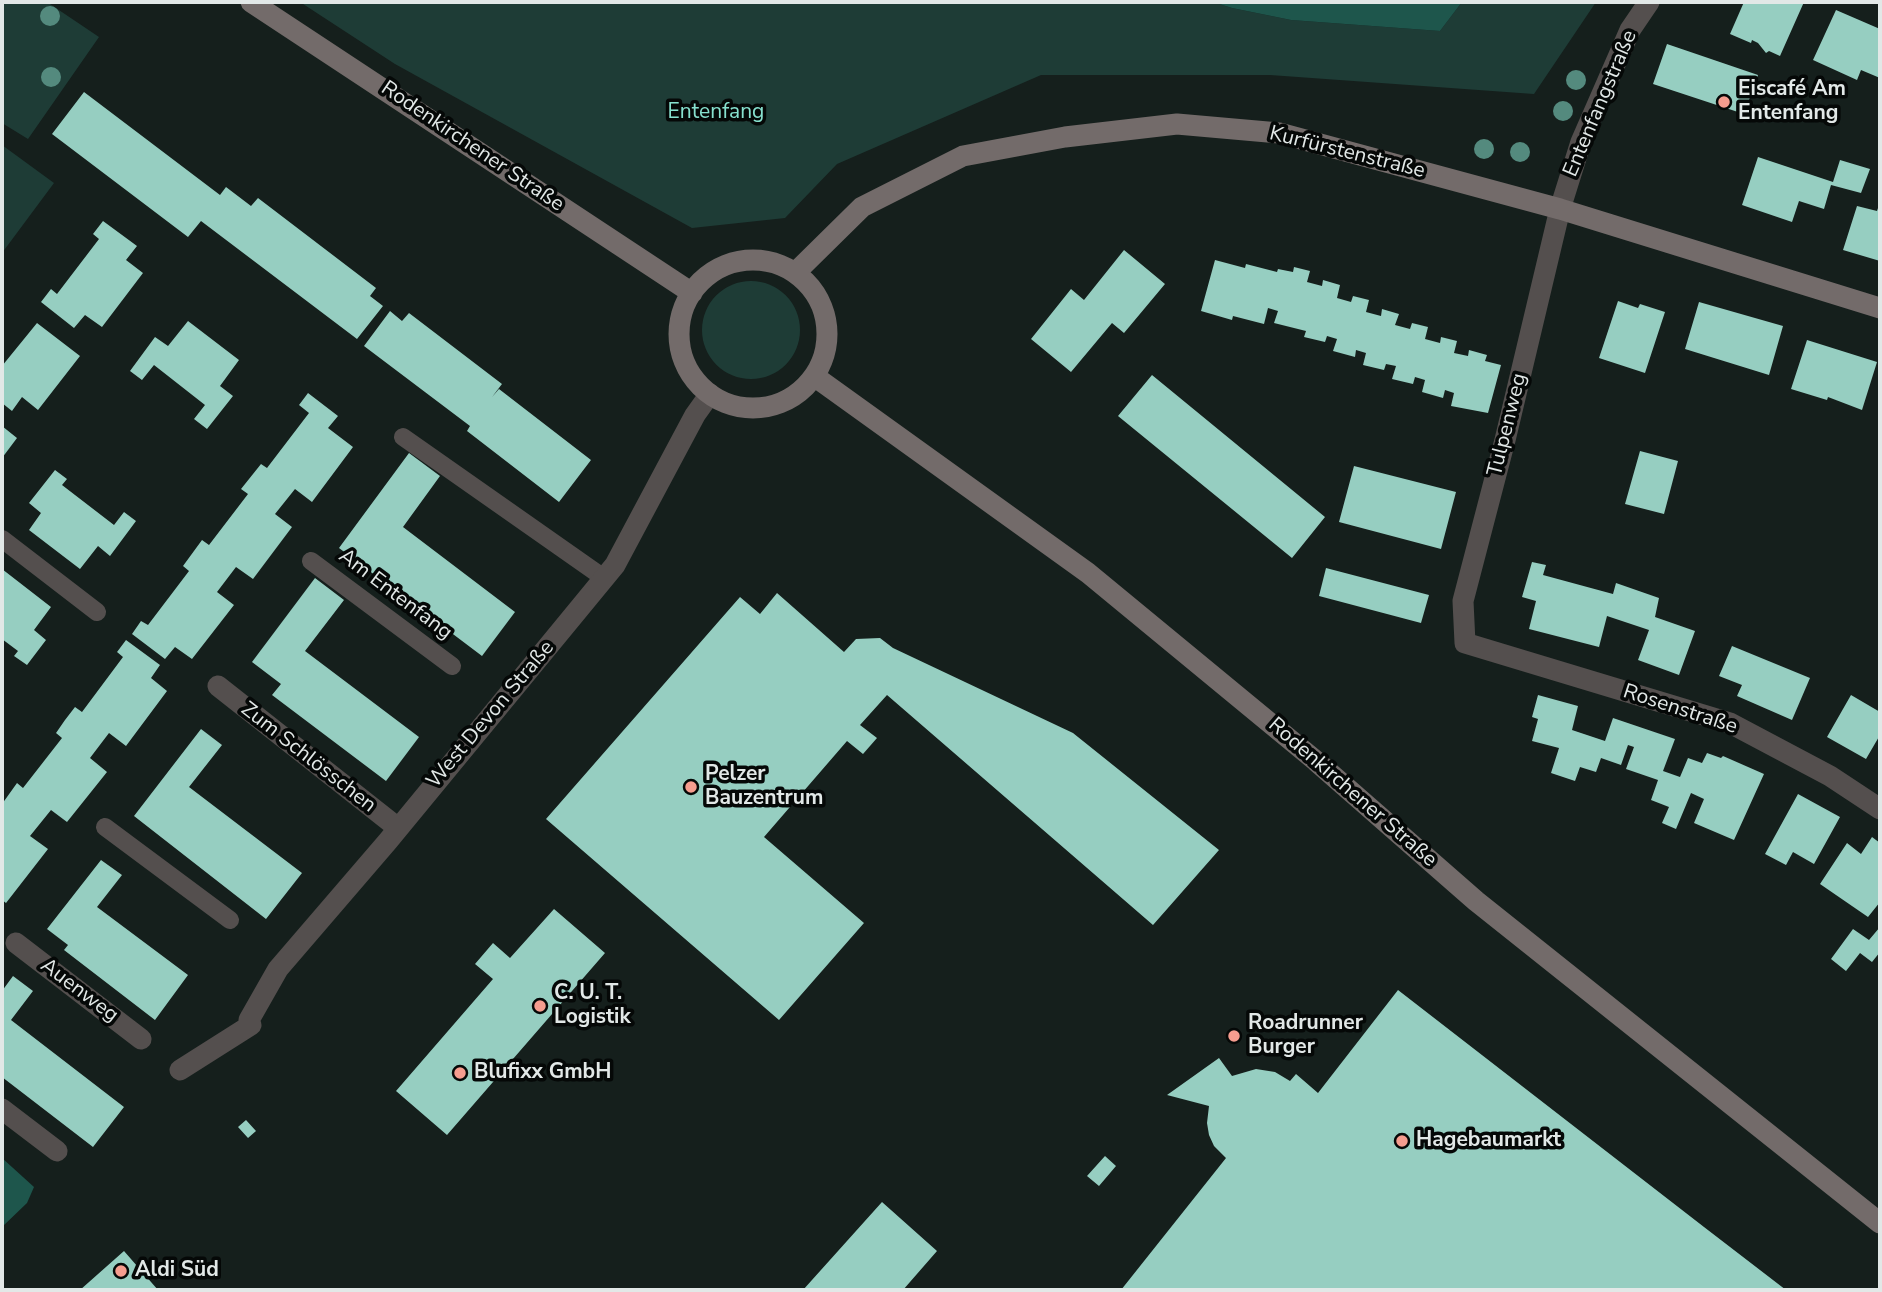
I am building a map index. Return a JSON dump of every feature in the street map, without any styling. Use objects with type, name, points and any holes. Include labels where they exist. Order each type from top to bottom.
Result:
[{"type":"main road","name":"Rodenkirchener Straße","points":[[251,2],[692,293]]},
{"type":"main road","name":"Kurfürstenstraße","points":[[795,273],[862,207],[963,156],[1065,137],[1177,124],[1279,133],[1560,209],[1880,308]]},
{"type":"main road","points":[[764,261],[786,267],[795,273],[819,300],[827,324],[825,353],[814,376],[787,400],[762,407],[737,406],[710,394],[686,365],[680,338],[685,308],[692,293],[712,273],[736,263],[764,261]]},
{"type":"main road","name":"Rodenkirchener Straße","points":[[814,376],[1088,573],[1316,761],[1476,901],[1880,1223]]},
{"type":"street","name":"Entenfangstraße","points":[[1560,209],[1581,142],[1630,30],[1648,2]]},
{"type":"street","name":"Tulpenweg","points":[[1465,643],[1463,601],[1560,209]]},
{"type":"street","name":"West Devon Straße","points":[[180,1070],[250,1023],[278,969],[615,565],[695,415],[710,394]]},
{"type":"street","name":"Rosenstraße","points":[[1465,643],[1730,723],[1830,776],[1880,809]]},
{"type":"street","name":"Zum Schlösschen","points":[[218,686],[398,828]]},
{"type":"street","name":"Auenweg","points":[[16,943],[141,1039]]},
{"type":"street","points":[[2,1109],[57,1151]]},
{"type":"lane","points":[[402,437],[604,578]]},
{"type":"lane","points":[[2,539],[97,612]]},
{"type":"lane","name":"Am Entenfang","points":[[311,561],[452,666]]},
{"type":"lane","points":[[106,827],[230,920]]},
{"type":"green space","points":[[2,2],[47,2],[99,37],[28,139],[2,123]]},
{"type":"green space","name":"Entenfang","points":[[300,2],[1213,2],[1291,20],[1440,31],[1462,2],[1596,2],[1534,94],[1270,75],[1041,75],[837,164],[785,218],[692,228],[395,64]]},
{"type":"green space","points":[[2,145],[54,183],[2,253]]},
{"type":"green space","points":[[751,281],[770,285],[785,296],[796,311],[800,330],[796,349],[785,364],[770,375],[751,379],[732,375],[717,364],[706,349],[702,330],[706,311],[717,296],[732,285]]},
{"type":"shaded area","points":[[1213,2],[1462,2],[1440,31],[1291,20]]},
{"type":"shaded area","points":[[2,1158],[34,1187],[27,1203],[2,1227]]},
{"type":"building","points":[[1744,2],[1804,2],[1780,56],[1769,51],[1766,53],[1752,40],[1751,43],[1730,34]]},
{"type":"building","points":[[1836,10],[1880,29],[1880,78],[1861,70],[1857,80],[1813,60]]},
{"type":"building","points":[[1667,44],[1758,75],[1744,114],[1653,84]]},
{"type":"building","points":[[84,92],[220,195],[226,187],[251,206],[258,198],[376,288],[370,296],[383,306],[357,339],[201,221],[188,237],[52,134]]},
{"type":"building","points":[[1758,157],[1833,182],[1840,160],[1870,169],[1861,193],[1831,185],[1824,209],[1799,201],[1792,222],[1742,205]]},
{"type":"building","points":[[1880,202],[1880,261],[1843,250],[1857,206],[1877,211]]},
{"type":"building","points":[[103,221],[137,246],[126,260],[143,273],[102,327],[85,315],[74,328],[41,302],[51,289],[57,294],[99,239],[93,234]]},
{"type":"building","points":[[1124,250],[1165,284],[1124,333],[1112,323],[1071,372],[1031,339],[1071,289],[1084,300]]},
{"type":"building","points":[[1215,260],[1245,268],[1246,264],[1277,272],[1278,269],[1293,272],[1294,267],[1310,271],[1307,282],[1322,286],[1323,280],[1340,285],[1337,298],[1351,302],[1353,296],[1369,300],[1366,312],[1381,316],[1382,309],[1399,314],[1395,325],[1410,329],[1412,323],[1428,327],[1425,339],[1440,343],[1441,337],[1457,341],[1454,353],[1468,356],[1469,350],[1487,355],[1485,361],[1501,365],[1488,413],[1451,406],[1454,393],[1445,390],[1443,398],[1422,392],[1425,380],[1415,377],[1413,384],[1392,379],[1396,366],[1386,364],[1384,370],[1363,365],[1366,353],[1356,350],[1355,357],[1333,351],[1337,339],[1327,336],[1325,342],[1304,337],[1306,331],[1274,323],[1278,311],[1268,308],[1264,324],[1233,316],[1232,320],[1201,311]]},
{"type":"building","points":[[1618,301],[1638,308],[1640,304],[1665,312],[1645,373],[1599,358]]},
{"type":"building","points":[[1699,302],[1783,326],[1769,375],[1685,349]]},
{"type":"building","points":[[390,311],[402,321],[409,313],[502,384],[492,397],[499,389],[591,460],[559,502],[467,431],[470,426],[364,346]]},
{"type":"building","points":[[188,321],[239,360],[220,386],[233,396],[207,429],[194,419],[205,405],[154,365],[142,380],[130,371],[155,337],[168,346]]},
{"type":"building","points":[[37,323],[80,356],[38,410],[22,397],[12,411],[2,403],[2,366]]},
{"type":"building","points":[[1807,340],[1877,362],[1862,410],[1828,397],[1827,400],[1791,389]]},
{"type":"building","points":[[1152,375],[1325,517],[1292,558],[1118,416]]},
{"type":"building","points":[[308,393],[338,416],[328,428],[353,447],[312,502],[295,489],[275,514],[292,527],[253,579],[236,567],[217,592],[234,605],[192,659],[175,647],[165,659],[132,634],[141,621],[148,625],[189,571],[183,566],[202,540],[209,545],[248,494],[241,489],[261,464],[267,468],[309,413],[299,405]]},
{"type":"building","points":[[2,426],[17,438],[2,458]]},
{"type":"building","points":[[1640,451],[1678,461],[1664,514],[1625,504]]},
{"type":"building","points":[[409,453],[440,476],[403,527],[515,612],[482,656],[339,548]]},
{"type":"building","points":[[1354,466],[1456,492],[1441,549],[1339,522]]},
{"type":"building","points":[[55,470],[67,479],[62,485],[114,525],[124,512],[136,521],[110,556],[98,546],[80,569],[29,530],[41,513],[29,503]]},
{"type":"building","points":[[1532,562],[1546,565],[1543,575],[1613,594],[1616,583],[1659,598],[1655,617],[1695,631],[1679,675],[1638,660],[1649,630],[1607,616],[1599,647],[1529,629],[1536,601],[1522,597]]},
{"type":"building","points":[[1326,568],[1429,595],[1421,623],[1319,596]]},
{"type":"building","points":[[2,569],[51,607],[34,630],[46,640],[27,665],[14,656],[18,651],[2,639]]},
{"type":"building","points":[[315,578],[344,600],[305,651],[419,737],[386,781],[272,695],[281,684],[252,662]]},
{"type":"building","name":"Pelzer Bauzentrum","points":[[777,593],[844,652],[856,639],[880,638],[893,648],[1073,733],[1219,850],[1153,925],[887,695],[860,725],[877,738],[863,754],[847,741],[764,837],[864,923],[779,1020],[546,819],[740,597],[760,614]]},
{"type":"building","points":[[126,640],[160,665],[151,678],[167,691],[126,746],[109,733],[90,758],[107,772],[67,822],[51,810],[30,836],[48,849],[6,903],[2,900],[2,804],[17,783],[23,788],[62,738],[56,733],[75,707],[82,712],[123,657],[117,652]]},
{"type":"building","points":[[1732,646],[1810,678],[1792,720],[1737,696],[1742,685],[1719,676]]},
{"type":"building","points":[[1538,695],[1578,706],[1572,730],[1605,741],[1613,718],[1675,739],[1663,771],[1680,777],[1688,758],[1702,763],[1707,753],[1721,758],[1723,756],[1764,774],[1734,840],[1694,823],[1704,799],[1691,793],[1676,829],[1662,823],[1669,807],[1651,800],[1658,780],[1626,769],[1634,747],[1628,745],[1621,765],[1601,758],[1596,772],[1580,767],[1575,781],[1551,773],[1559,748],[1532,741],[1538,719],[1532,717]]},
{"type":"building","points":[[1851,695],[1880,712],[1880,735],[1866,759],[1827,737]]},
{"type":"building","points":[[201,729],[222,745],[189,787],[302,873],[266,919],[134,816]]},
{"type":"building","points":[[1798,794],[1840,817],[1814,864],[1793,852],[1786,865],[1765,854]]},
{"type":"building","points":[[1872,837],[1880,843],[1880,902],[1868,917],[1820,884],[1847,843],[1861,854]]},
{"type":"building","points":[[101,860],[122,875],[97,907],[188,975],[155,1020],[64,950],[68,945],[47,929]]},
{"type":"building","points":[[554,909],[605,953],[447,1135],[396,1091],[493,979],[475,964],[493,943],[510,958]]},
{"type":"building","points":[[1880,927],[1880,952],[1872,962],[1860,953],[1846,971],[1831,959],[1853,929],[1869,940]]},
{"type":"building","points":[[13,976],[33,991],[11,1020],[124,1107],[93,1147],[2,1077],[2,991]]},
{"type":"building","name":"Hagebaumarkt","points":[[1398,990],[1786,1290],[1121,1290],[1226,1158],[1214,1146],[1209,1135],[1209,1106],[1167,1095],[1219,1058],[1232,1076],[1256,1069],[1275,1072],[1290,1081],[1296,1074],[1318,1093]]},
{"type":"building","points":[[246,1120],[256,1131],[248,1138],[238,1127]]},
{"type":"building","points":[[1105,1156],[1116,1166],[1099,1186],[1087,1176]]},
{"type":"building","points":[[882,1202],[937,1251],[903,1290],[803,1290]]},
{"type":"building","name":"Aldi Süd","points":[[124,1251],[158,1290],[80,1290]]},
{"type":"place","name":"Eiscafé Am Entenfang","points":[[1724,102]]},
{"type":"place","name":"Pelzer Bauzentrum","points":[[691,787]]},
{"type":"place","name":"C. U. T. Logistik","points":[[540,1006]]},
{"type":"place","name":"Roadrunner Burger","points":[[1234,1036]]},
{"type":"place","name":"Blufixx GmbH","points":[[460,1073]]},
{"type":"place","name":"Hagebaumarkt","points":[[1402,1141]]},
{"type":"place","name":"Aldi Süd","points":[[121,1271]]}]
